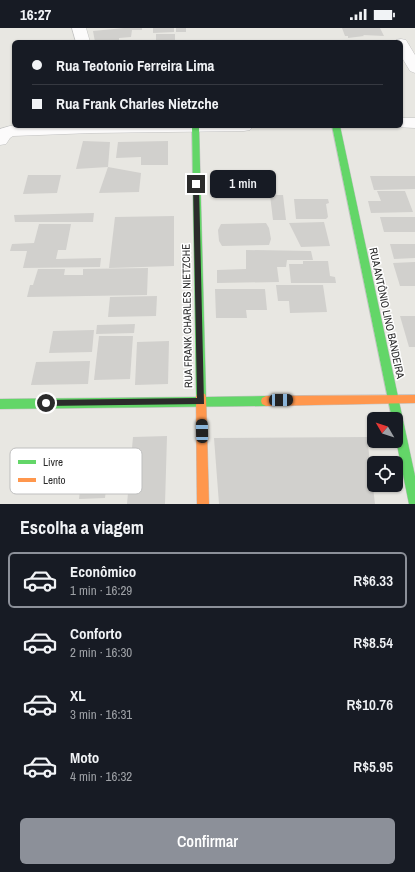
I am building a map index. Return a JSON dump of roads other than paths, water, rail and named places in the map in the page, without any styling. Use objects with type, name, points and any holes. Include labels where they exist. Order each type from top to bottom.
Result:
[{"type":"street","points":[[79,28],[82,40]]},
{"type":"street","points":[[393,28],[399,40]]},
{"type":"street","points":[[403,47],[415,68]]},
{"type":"street","points":[[403,123],[415,123]]},
{"type":"street","points":[[0,140],[2,135],[10,131],[72,128]]},
{"type":"street","name":"RUA FRANK CHARLES NIETZCHE","points":[[195,128],[203,504]]},
{"type":"street","name":"RUA ANTÔNIO LINO BANDEIRA","points":[[336,128],[415,504]]},
{"type":"street","points":[[0,404],[415,399]]}]
